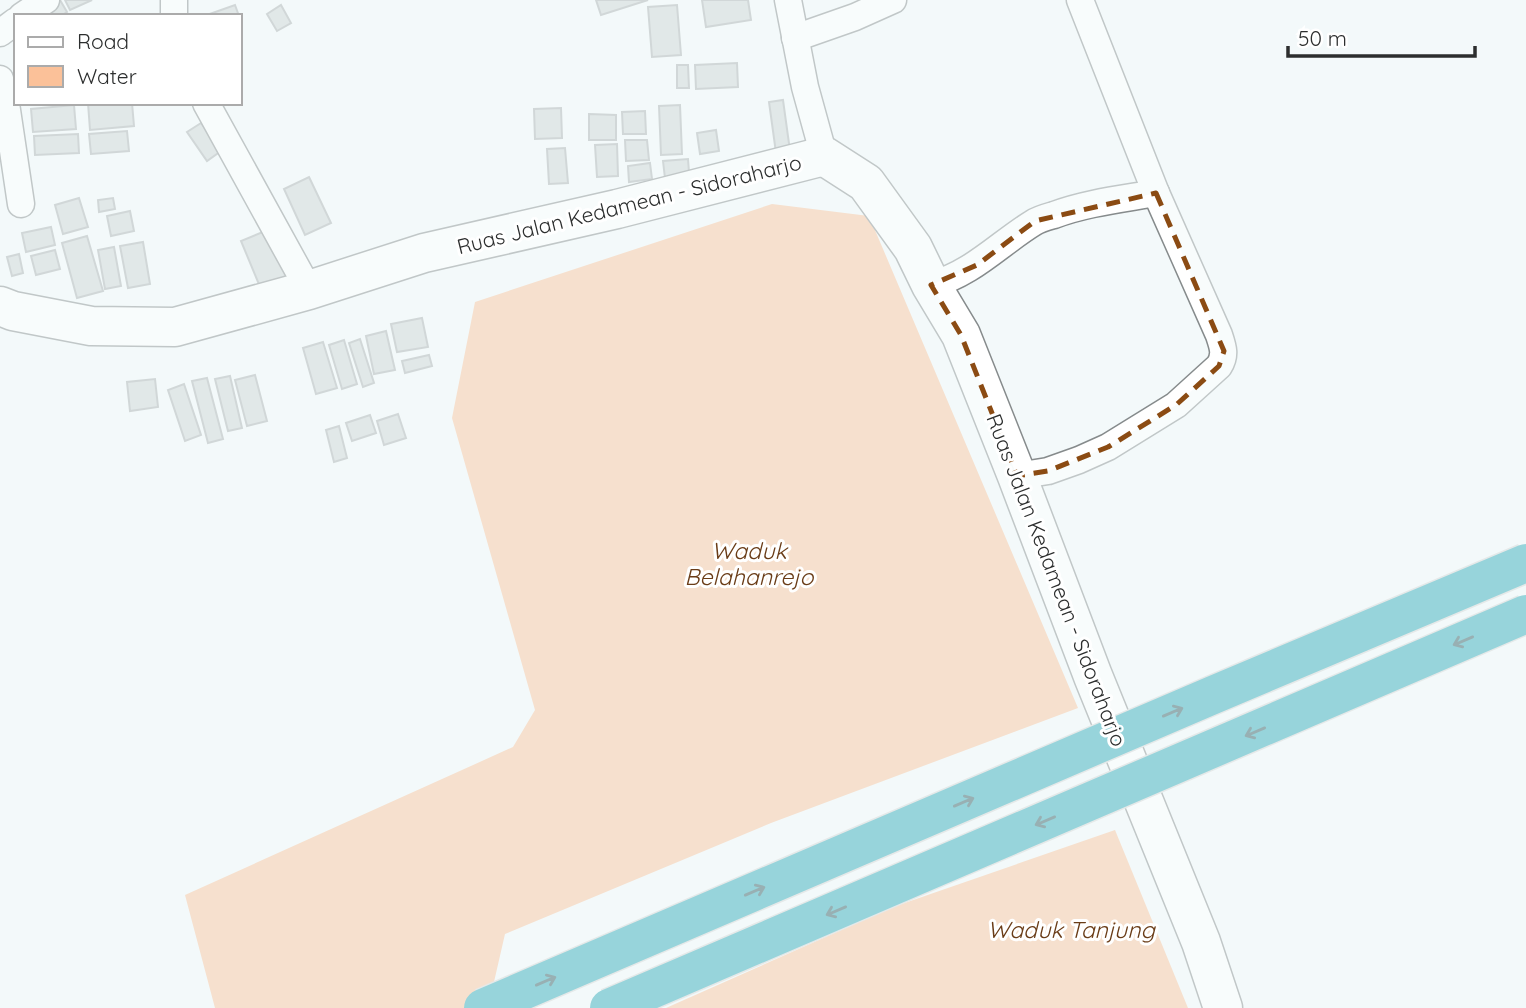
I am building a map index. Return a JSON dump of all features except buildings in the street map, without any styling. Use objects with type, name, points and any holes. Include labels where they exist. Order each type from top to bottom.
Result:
[{"type":"highway","points":[[483,1008],[1526,563]]},
{"type":"highway","points":[[609,1008],[1526,614]]},
{"type":"main road","name":"Ruas Jalan Kedamean - Sidoraharjo","points":[[4,314],[91,326],[175,327],[309,290],[424,253],[617,209],[824,156],[866,183],[914,248],[931,285],[961,335],[1088,663],[1201,942],[1223,1008]]},
{"type":"street","points":[[25,14],[46,0]]},
{"type":"street","points":[[788,0],[805,87],[824,156]]},
{"type":"street","points":[[795,38],[855,17],[893,0]]},
{"type":"street","points":[[1017,475],[1048,471],[1108,447],[1176,405],[1223,360],[1224,351],[1219,335],[1156,193],[1080,0]]},
{"type":"street","points":[[0,79],[21,204]]},
{"type":"street","points":[[207,105],[309,290]]},
{"type":"street","points":[[931,285],[946,281],[977,265],[1035,222],[1063,212],[1156,193]]},
{"type":"highlighted area","points":[[1156,193],[1224,351],[1219,366],[1176,405],[1108,447],[1048,471],[1017,476],[961,335],[931,285],[977,265],[1035,221]]},
{"type":"water","name":"Waduk Belahanrejo","points":[[772,204],[869,216],[1078,708],[771,823],[505,934],[488,1008],[215,1008],[185,895],[513,747],[535,710],[452,418],[475,302]]},
{"type":"water","name":"Waduk Tanjung","points":[[1115,830],[1188,1008],[666,1008],[893,907]]}]
